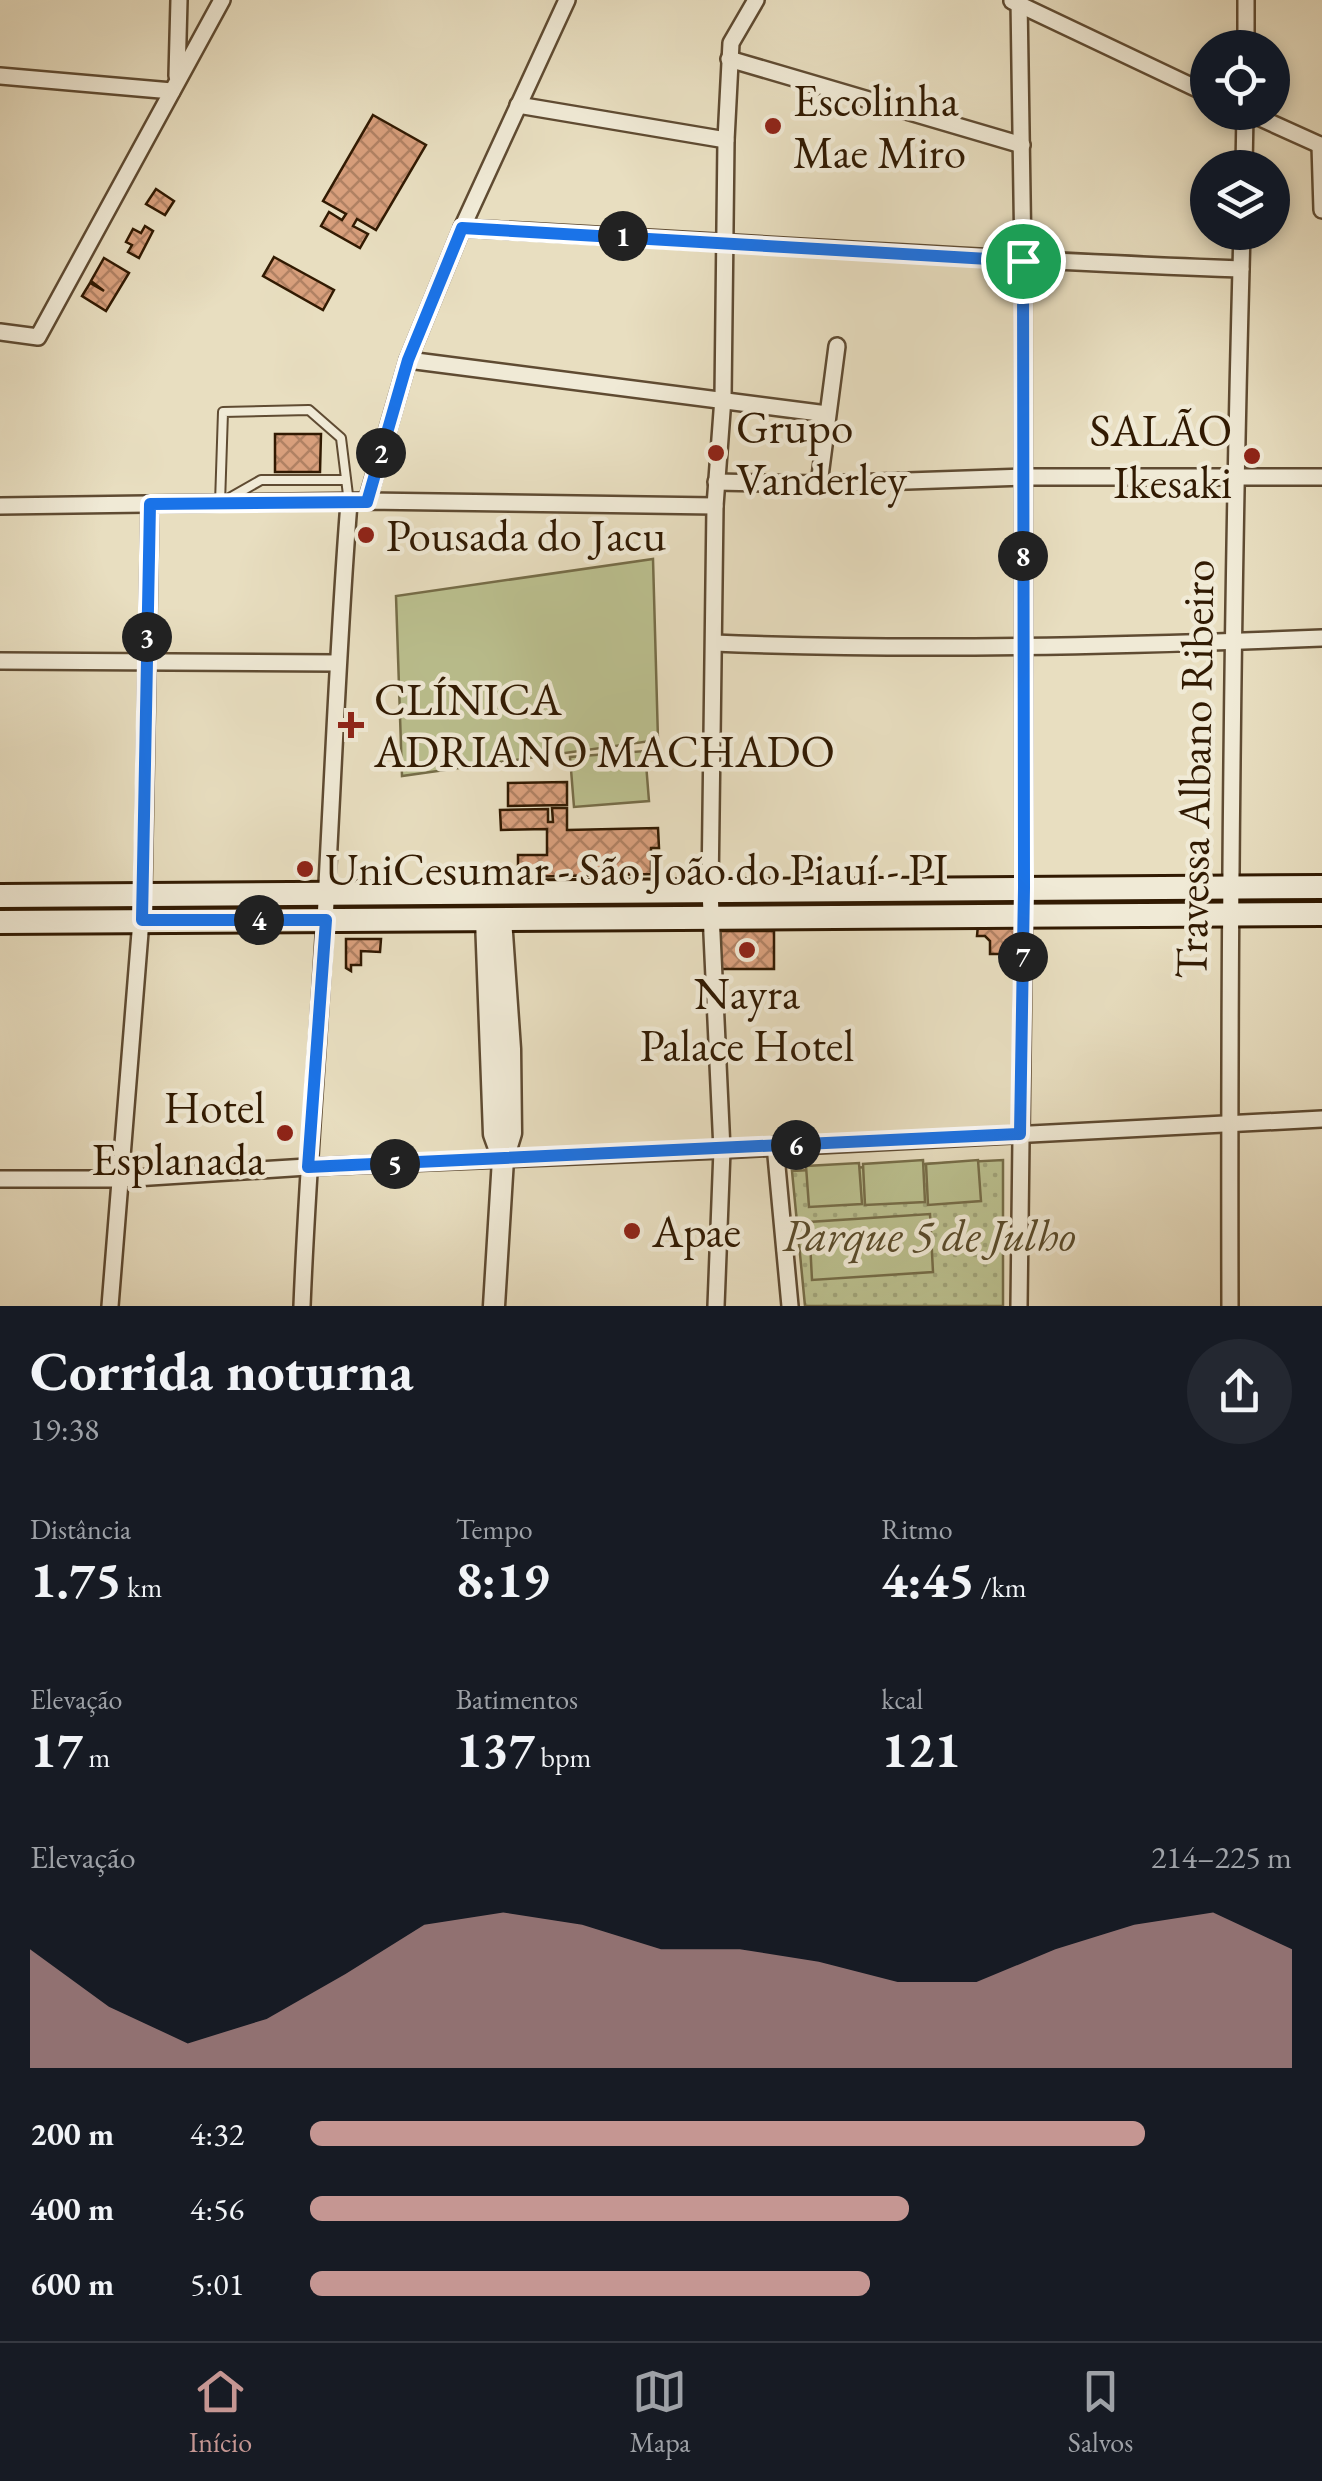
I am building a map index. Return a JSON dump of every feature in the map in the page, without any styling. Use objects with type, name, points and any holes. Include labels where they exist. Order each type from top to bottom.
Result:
[{"type":"main road","points":[[0,896],[1322,887]]},
{"type":"main road","points":[[0,922],[1322,914]]},
{"type":"street","points":[[175,86],[179,0]]},
{"type":"street","points":[[0,332],[38,337],[222,0]]},
{"type":"street","points":[[367,502],[408,360],[462,228],[567,0]]},
{"type":"street","points":[[716,1306],[722,1150],[710,891],[715,506],[723,398],[726,140],[731,43],[756,0]]},
{"type":"street","points":[[1246,0],[1246,30]]},
{"type":"street","points":[[1019,1306],[1024,646],[1022,146],[1016,1],[1190,85]]},
{"type":"street","points":[[729,59],[1022,146]]},
{"type":"street","points":[[0,76],[175,86]]},
{"type":"street","points":[[518,105],[726,140]]},
{"type":"street","points":[[1287,130],[1321,145],[1322,210]]},
{"type":"street","points":[[462,228],[1023,261],[1241,269]]},
{"type":"street","name":"Travessa Albano Ribeiro","points":[[1230,1306],[1228,886],[1242,250]]},
{"type":"street","points":[[819,484],[837,346]]},
{"type":"street","points":[[408,360],[828,414]]},
{"type":"street","points":[[716,482],[1322,477]]},
{"type":"street","points":[[0,506],[367,502],[715,506]]},
{"type":"street","points":[[302,1306],[326,920],[336,662],[349,503]]},
{"type":"street","points":[[110,1306],[142,920],[150,504]]},
{"type":"street","points":[[714,643],[1024,646],[1322,638]]},
{"type":"street","points":[[0,661],[336,662]]},
{"type":"street","points":[[493,919],[510,1132],[503,1160],[494,1306]]},
{"type":"street","points":[[0,1178],[120,1179],[1322,1119]]},
{"type":"street","points":[[775,1146],[790,1306]]},
{"type":"lane","points":[[220,504],[223,412],[308,410],[341,438],[349,503]]},
{"type":"lane","points":[[220,504],[262,480],[346,480]]},
{"type":"green space","points":[[653,559],[658,740],[402,776],[396,596]]},
{"type":"green space","points":[[645,751],[649,801],[574,807],[570,757]]},
{"type":"green space","points":[[923,1160],[925,1202],[865,1205],[863,1164]]},
{"type":"green space","points":[[978,1160],[981,1201],[928,1205],[926,1164]]},
{"type":"green space","name":"Parque 5 de Julho","points":[[1003,1160],[1003,1306],[805,1306],[792,1171]]},
{"type":"green space","points":[[859,1163],[862,1204],[809,1207],[806,1166]]},
{"type":"green space","points":[[930,1214],[933,1272],[812,1280],[809,1222]]},
{"type":"building","points":[[373,115],[426,145],[376,230],[357,219],[353,226],[368,234],[360,248],[321,226],[329,212],[342,220],[346,214],[323,201]]},
{"type":"building","points":[[156,189],[174,201],[165,215],[146,204]]},
{"type":"building","points":[[145,226],[153,231],[139,258],[128,252],[132,245],[126,242],[133,229],[141,233]]},
{"type":"building","points":[[274,257],[334,290],[323,310],[263,276]]},
{"type":"building","points":[[104,258],[129,273],[106,311],[82,296],[90,283],[104,291],[91,281]]},
{"type":"building","points":[[275,434],[321,434],[320,472],[275,472]]},
{"type":"building","points":[[567,782],[567,805],[508,806],[508,783]]},
{"type":"building","points":[[552,808],[567,808],[567,830],[658,828],[659,848],[651,848],[651,874],[518,877],[518,855],[547,855],[547,829],[501,830],[500,810],[548,809],[548,822],[553,822]]},
{"type":"building","points":[[978,925],[1016,925],[1016,954],[990,954],[990,941],[977,936]]},
{"type":"building","name":"Nayra Palace Hotel","points":[[719,931],[774,931],[774,969],[720,969]]},
{"type":"building","points":[[346,939],[381,939],[380,952],[361,951],[361,965],[351,965],[351,971],[346,968]]},
{"type":"place","name":"Escolinha Mae Miro","points":[[773,126]]},
{"type":"place","name":"Grupo Vanderley","points":[[716,453]]},
{"type":"place","name":"SALÃO Ikesaki","points":[[1252,456]]},
{"type":"place","name":"Pousada do Jacu","points":[[366,535]]},
{"type":"place","name":"CLÍNICA ADRIANO MACHADO","points":[[351,725]]},
{"type":"place","name":"UniCesumar - São João do Piauí - PI","points":[[305,869]]},
{"type":"place","name":"Nayra Palace Hotel","points":[[747,950]]},
{"type":"place","name":"Hotel Esplanada","points":[[285,1133]]},
{"type":"place","name":"Apae","points":[[632,1231]]},
{"type":"route","points":[[462,228],[1023,261],[1024,888],[1020,1134],[308,1167],[326,920],[142,920],[150,504],[367,502],[408,360],[462,228]]}]
